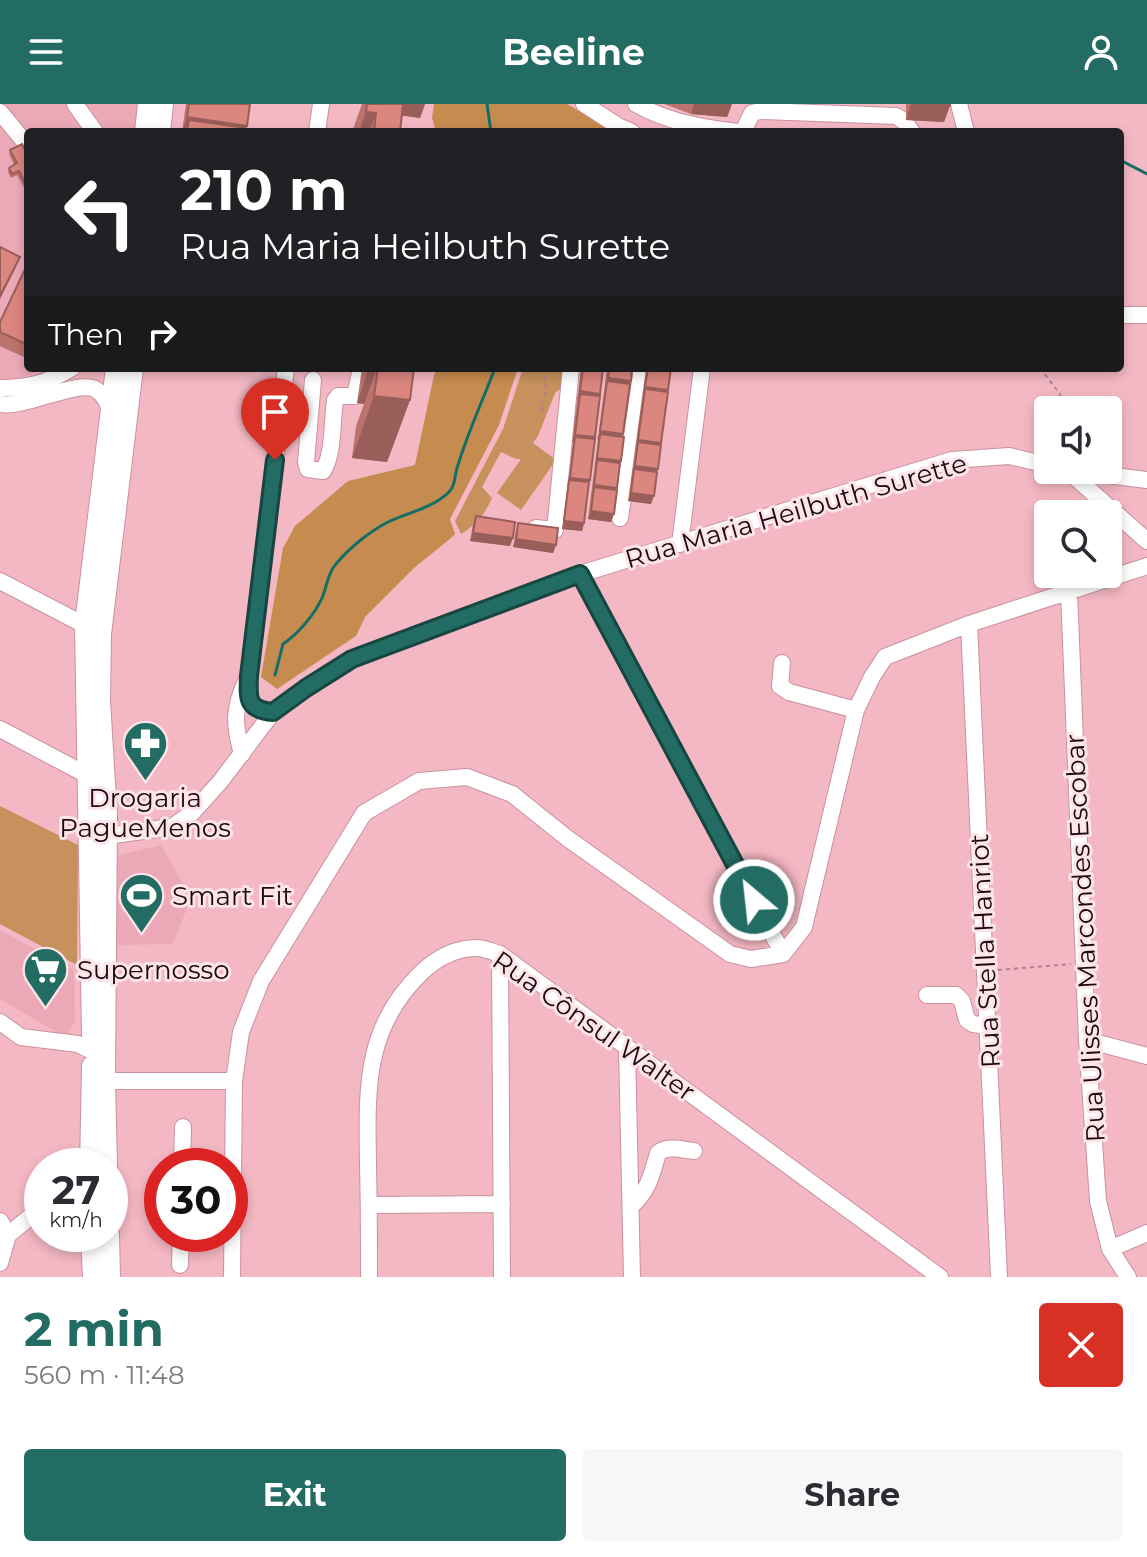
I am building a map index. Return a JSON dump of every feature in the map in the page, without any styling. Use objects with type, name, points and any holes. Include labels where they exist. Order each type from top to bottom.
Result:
[{"type":"main road","points":[[145,128],[148,104]]},
{"type":"main road","points":[[160,128],[163,104]]},
{"type":"main road","points":[[100,822],[87,775],[93,629],[115,372]]},
{"type":"main road","points":[[91,1148],[98,1052],[100,822],[100,701],[93,629],[132,372]]},
{"type":"main road","points":[[98,1052],[105,1081],[107,1148]]},
{"type":"main road","points":[[92,1252],[93,1277]]},
{"type":"main road","points":[[109,1252],[110,1277]]},
{"type":"street","points":[[75,104],[92,128]]},
{"type":"street","points":[[318,128],[321,104]]},
{"type":"street","points":[[584,104],[623,128]]},
{"type":"street","points":[[636,104],[652,113],[698,128]]},
{"type":"street","points":[[959,104],[965,128]]},
{"type":"street","points":[[743,128],[752,113],[760,111],[896,116],[909,128]]},
{"type":"street","points":[[0,112],[24,141]]},
{"type":"street","points":[[1124,315],[1147,315]]},
{"type":"street","points":[[0,388],[29,387],[65,372]]},
{"type":"street","points":[[273,712],[260,711],[252,705],[248,694],[286,372]]},
{"type":"street","points":[[313,380],[306,462],[308,469],[323,471],[329,457],[335,400],[338,396],[355,396],[360,372]]},
{"type":"street","points":[[526,527],[555,530],[571,372]]},
{"type":"street","points":[[620,518],[641,372]]},
{"type":"street","points":[[680,544],[702,372]]},
{"type":"street","points":[[0,404],[9,406],[77,388],[93,388],[105,397],[110,410]]},
{"type":"street","name":"Rua Maria Heilbuth Surette","points":[[100,822],[148,831],[172,827],[192,813],[273,712],[352,659],[580,574],[952,460],[1009,456],[1034,462]]},
{"type":"street","points":[[1122,477],[1147,480]]},
{"type":"street","points":[[1083,484],[1147,541]]},
{"type":"street","points":[[233,1148],[234,1081],[241,1032],[261,981],[364,813],[419,781],[467,777],[512,794],[567,838],[730,954],[751,959],[783,954],[804,927],[856,710],[885,657],[969,624],[1147,566]]},
{"type":"street","points":[[580,574],[783,954]]},
{"type":"street","points":[[0,581],[93,629]]},
{"type":"street","name":"Rua Ulisses Marcondes Escobar","points":[[1069,592],[1087,1040],[1098,1201],[1110,1249],[1128,1277]]},
{"type":"street","name":"Rua Stella Hanriot","points":[[969,624],[999,1277]]},
{"type":"street","points":[[782,663],[780,686],[789,692],[856,710]]},
{"type":"street","points":[[242,754],[235,728],[239,697],[249,676]]},
{"type":"street","points":[[0,729],[87,775]]},
{"type":"street","name":"Rua Cônsul Walter","points":[[369,1277],[368,1100],[372,1061],[383,1023],[404,992],[432,962],[455,951],[479,947],[500,954],[940,1277]]},
{"type":"street","points":[[500,954],[502,1277]]},
{"type":"street","points":[[927,995],[956,995],[962,1001],[967,1020],[989,1026]]},
{"type":"street","points":[[0,1022],[21,1037],[78,1044],[98,1052]]},
{"type":"street","points":[[1087,1040],[1147,1056]]},
{"type":"street","points":[[627,1049],[632,1277]]},
{"type":"street","points":[[105,1081],[234,1081]]},
{"type":"street","points":[[182,1148],[183,1127]]},
{"type":"street","points":[[631,1206],[647,1189],[658,1153],[669,1148],[694,1151]]},
{"type":"street","points":[[369,1205],[502,1204]]},
{"type":"street","points":[[0,1263],[4,1228],[24,1218]]},
{"type":"street","points":[[1110,1249],[1147,1233]]},
{"type":"street","points":[[180,1252],[180,1265]]},
{"type":"street","points":[[232,1252],[232,1277]]},
{"type":"path","points":[[543,411],[541,402],[546,390],[544,372]]},
{"type":"path","points":[[1043,372],[1060,396]]},
{"type":"path","points":[[986,971],[1084,963]]},
{"type":"shaded area","points":[[0,104],[138,104],[135,128],[24,128],[24,372],[37,372],[21,378],[0,380]]},
{"type":"shaded area","points":[[434,104],[567,104],[609,128],[435,128],[432,118]]},
{"type":"shaded area","points":[[436,372],[517,372],[499,425],[450,519],[455,534],[414,568],[365,617],[356,636],[277,689],[261,677],[283,548],[295,526],[348,481],[415,465]]},
{"type":"shaded area","points":[[522,372],[566,372],[564,390],[555,393],[533,443],[556,460],[521,510],[497,493],[521,459],[501,452],[482,487],[492,498],[476,523],[461,534],[455,521],[503,429]]},
{"type":"shaded area","points":[[0,806],[78,845],[77,965],[0,924]]},
{"type":"shaded area","points":[[161,845],[191,898],[173,944],[116,945],[116,856]]},
{"type":"shaded area","points":[[0,930],[74,970],[75,1020],[66,1038],[0,999]]},
{"type":"building","points":[[189,104],[250,104],[247,126],[187,117]]},
{"type":"building","points":[[367,104],[403,104],[400,128],[374,128],[376,113],[366,112]]},
{"type":"building","points":[[189,120],[239,127],[239,128],[188,128]]},
{"type":"building","points":[[22,144],[24,148],[24,181],[19,171],[12,174],[9,168],[17,163],[10,150]]},
{"type":"building","points":[[0,247],[20,257],[0,296]]},
{"type":"building","points":[[24,271],[24,343],[0,332],[0,322]]},
{"type":"building","points":[[377,372],[414,372],[410,400],[374,396]]},
{"type":"building","points":[[582,372],[603,372],[600,394],[580,391]]},
{"type":"building","points":[[609,372],[632,372],[631,381],[608,378]]},
{"type":"building","points":[[647,372],[670,372],[668,390],[645,387]]},
{"type":"building","points":[[607,381],[630,384],[623,434],[600,431]]},
{"type":"building","points":[[645,389],[668,392],[661,443],[638,440]]},
{"type":"building","points":[[580,394],[600,396],[595,437],[575,435]]},
{"type":"building","points":[[600,434],[624,437],[621,461],[597,458]]},
{"type":"building","points":[[575,437],[595,439],[590,480],[570,478]]},
{"type":"building","points":[[638,442],[661,445],[658,469],[635,466]]},
{"type":"building","points":[[597,460],[620,463],[617,488],[594,485]]},
{"type":"building","points":[[634,469],[657,472],[654,496],[631,493]]},
{"type":"building","points":[[569,480],[589,482],[584,523],[564,521]]},
{"type":"building","points":[[594,487],[617,490],[614,514],[591,511]]},
{"type":"building","points":[[476,516],[515,522],[513,538],[473,533]]},
{"type":"building","points":[[518,523],[558,528],[556,545],[516,539]]},
{"type":"waterway","points":[[487,104],[490,128]]},
{"type":"waterway","points":[[1124,162],[1147,174]]},
{"type":"waterway","points":[[275,675],[283,644],[315,611],[331,572],[341,558],[381,526],[435,503],[451,490],[466,440],[493,372]]},
{"type":"place","name":"Drogaria PagueMenos","points":[[145,782]]},
{"type":"place","name":"Smart Fit","points":[[141,935]]},
{"type":"place","name":"Supernosso","points":[[46,1009]]},
{"type":"route","points":[[275,460],[249,676],[248,694],[252,705],[260,711],[273,712],[352,659],[580,574],[754,900]]}]
